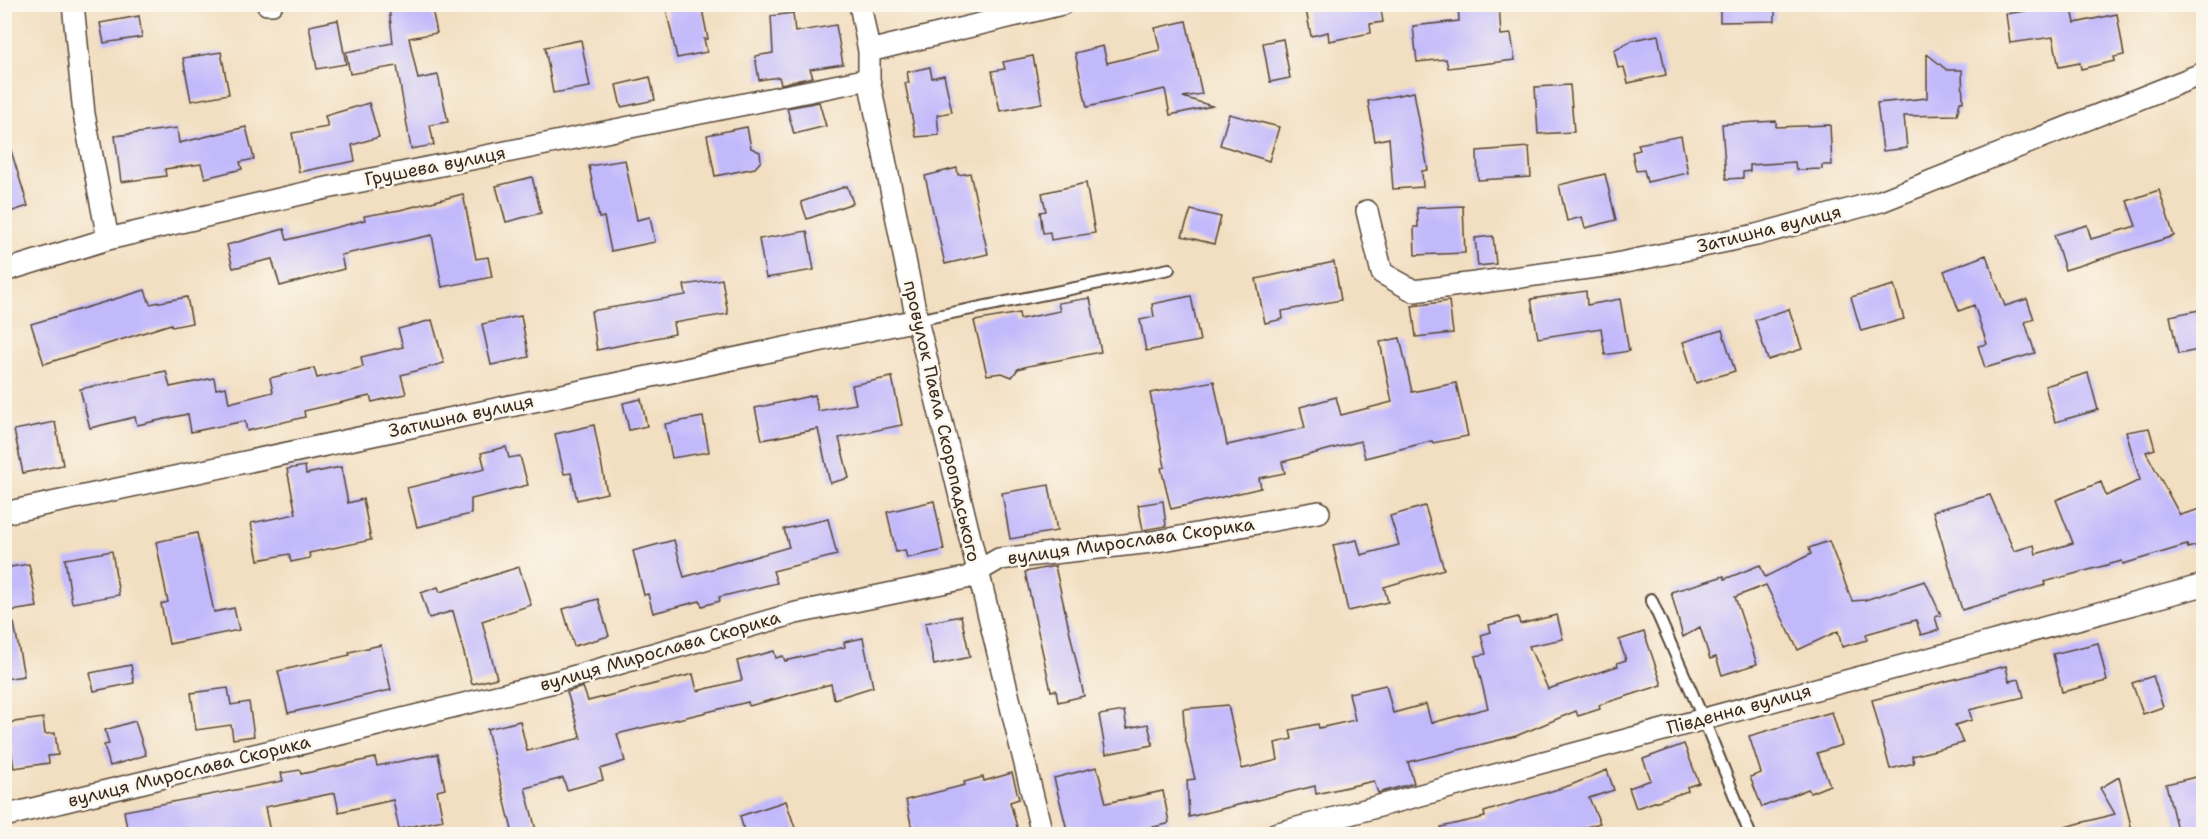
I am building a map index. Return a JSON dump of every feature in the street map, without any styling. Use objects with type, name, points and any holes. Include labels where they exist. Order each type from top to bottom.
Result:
[{"type":"street","points":[[73,4],[84,114],[108,239]]},
{"type":"street","points":[[267,4],[272,4]]},
{"type":"street","name":"провулок Павла Скоропадського","points":[[860,4],[869,51],[869,79],[917,320],[1042,834]]},
{"type":"street","points":[[869,51],[1062,4]]},
{"type":"street","name":"Затишна вулиця","points":[[1367,211],[1382,273],[1414,291],[1611,265],[1756,235],[1881,201],[2204,73]]},
{"type":"street","name":"Грушева вулиця","points":[[4,271],[108,239],[322,189],[869,79]]},
{"type":"street","name":"Затишна вулиця","points":[[4,513],[917,320]]},
{"type":"street","name":"вулиця Мирослава Скорика","points":[[4,816],[558,681],[796,613],[966,578],[999,559],[1152,542],[1318,513]]},
{"type":"street","name":"Південна вулиця","points":[[1275,834],[2204,585]]},
{"type":"lane","points":[[917,320],[1169,269]]},
{"type":"lane","points":[[1651,599],[1750,834]]},
{"type":"building","points":[[404,4],[431,4],[437,33],[409,38],[418,79],[438,75],[448,122],[430,125],[434,145],[411,149],[397,66],[350,74],[346,52],[393,43],[389,8]]},
{"type":"building","points":[[665,4],[701,4],[708,39],[704,39],[707,52],[677,58]]},
{"type":"building","points":[[1320,4],[1380,4],[1383,22],[1370,24],[1371,33],[1329,41],[1328,32],[1311,36],[1306,10],[1320,7]]},
{"type":"building","points":[[1458,4],[1499,4],[1501,35],[1511,34],[1515,60],[1448,68],[1446,59],[1417,62],[1413,26],[1459,21]]},
{"type":"building","points":[[1720,4],[1775,4],[1775,21],[1720,22]]},
{"type":"building","points":[[2071,4],[2075,23],[2117,14],[2124,55],[2114,57],[2115,61],[2081,69],[2080,63],[2059,67],[2053,37],[2010,43],[2006,14]]},
{"type":"building","points":[[793,13],[795,32],[836,25],[843,64],[810,69],[813,77],[781,84],[779,77],[759,80],[755,56],[773,53],[771,16]]},
{"type":"building","points":[[139,16],[142,37],[104,43],[100,23]]},
{"type":"building","points":[[338,20],[346,64],[317,69],[309,26]]},
{"type":"building","points":[[1186,21],[1202,94],[1183,97],[1212,106],[1170,115],[1165,89],[1087,107],[1075,53],[1103,46],[1107,63],[1160,50],[1155,28]]},
{"type":"building","points":[[1658,35],[1666,75],[1628,83],[1624,67],[1618,68],[1614,50],[1633,40]]},
{"type":"building","points":[[1283,39],[1290,78],[1270,82],[1263,43]]},
{"type":"building","points":[[581,40],[590,87],[553,93],[545,47]]},
{"type":"building","points":[[221,52],[229,94],[191,101],[183,58]]},
{"type":"building","points":[[1927,54],[1947,70],[1962,70],[1963,102],[1960,102],[1957,115],[1904,116],[1907,148],[1883,151],[1877,103],[1927,98]]},
{"type":"building","points":[[1033,56],[1042,103],[1000,111],[992,71],[1005,69],[1003,62]]},
{"type":"building","points":[[930,67],[932,78],[944,75],[952,112],[937,115],[939,135],[916,137],[905,83],[909,83],[907,72]]},
{"type":"building","points":[[650,77],[655,100],[621,107],[616,85]]},
{"type":"building","points":[[1570,85],[1574,132],[1538,134],[1535,87]]},
{"type":"building","points":[[1414,92],[1428,170],[1422,171],[1423,187],[1393,189],[1389,138],[1375,141],[1368,101]]},
{"type":"building","points":[[819,102],[826,126],[794,134],[787,108]]},
{"type":"building","points":[[369,103],[379,137],[352,145],[355,161],[299,172],[292,133],[328,127],[325,116]]},
{"type":"building","points":[[1229,114],[1279,127],[1269,161],[1220,145]]},
{"type":"building","points":[[1776,121],[1776,127],[1830,125],[1832,165],[1822,165],[1822,169],[1796,170],[1795,162],[1750,165],[1750,171],[1743,172],[1743,178],[1726,179],[1722,124]]},
{"type":"building","points":[[246,127],[254,159],[240,162],[242,169],[205,178],[201,164],[165,169],[166,176],[121,182],[115,136],[177,128],[179,143]]},
{"type":"building","points":[[747,127],[751,148],[760,152],[761,161],[755,168],[715,176],[707,135]]},
{"type":"building","points":[[1681,136],[1688,173],[1647,182],[1644,170],[1636,171],[1632,152],[1640,150],[1638,144]]},
{"type":"building","points":[[9,144],[28,206],[4,214],[4,145]]},
{"type":"building","points":[[1529,147],[1531,177],[1478,180],[1477,151]]},
{"type":"building","points":[[625,160],[637,220],[650,217],[655,242],[611,251],[604,217],[599,218],[589,166]]},
{"type":"building","points":[[957,168],[958,175],[970,173],[988,254],[945,264],[925,176]]},
{"type":"building","points":[[1605,174],[1616,220],[1585,228],[1582,217],[1567,221],[1559,185]]},
{"type":"building","points":[[532,177],[541,213],[506,222],[496,186]]},
{"type":"building","points":[[1086,183],[1095,233],[1051,240],[1050,232],[1043,233],[1040,212],[1046,211],[1042,193]]},
{"type":"building","points":[[847,186],[853,203],[807,219],[801,202]]},
{"type":"building","points":[[2159,190],[2174,236],[2065,270],[2054,235],[2087,225],[2091,239],[2136,226],[2127,201]]},
{"type":"building","points":[[463,194],[476,259],[488,257],[492,277],[442,287],[432,235],[341,255],[344,269],[280,286],[272,259],[233,268],[227,245],[284,229],[287,240],[365,220],[364,216],[400,210]]},
{"type":"building","points":[[1463,206],[1465,253],[1415,255],[1414,227],[1418,227],[1417,208]]},
{"type":"building","points":[[1191,210],[1221,217],[1214,244],[1182,236]]},
{"type":"building","points":[[807,231],[814,270],[766,278],[759,239]]},
{"type":"building","points":[[1493,236],[1496,264],[1478,266],[1475,238]]},
{"type":"building","points":[[1986,255],[2005,306],[2027,299],[2034,319],[2025,322],[2035,353],[1985,368],[1978,346],[1987,344],[1974,305],[1959,311],[1944,271]]},
{"type":"building","points":[[1334,262],[1341,300],[1282,311],[1283,319],[1265,323],[1256,279]]},
{"type":"building","points":[[722,279],[728,314],[673,323],[675,334],[597,350],[591,311],[686,295],[684,285]]},
{"type":"building","points":[[1894,285],[1904,319],[1861,331],[1851,297]]},
{"type":"building","points":[[145,290],[150,304],[187,297],[192,323],[172,327],[171,324],[44,364],[31,324]]},
{"type":"building","points":[[1586,291],[1587,305],[1620,299],[1629,351],[1605,355],[1601,328],[1538,338],[1531,299]]},
{"type":"building","points":[[1191,296],[1200,341],[1146,351],[1140,320],[1154,317],[1152,304]]},
{"type":"building","points":[[1090,298],[1101,352],[1028,366],[1018,369],[1012,377],[1002,373],[987,375],[974,321],[1019,313],[1020,319],[1060,311],[1058,303]]},
{"type":"building","points":[[1449,301],[1453,333],[1416,337],[1412,306]]},
{"type":"building","points":[[1789,309],[1802,349],[1768,360],[1755,320]]},
{"type":"building","points":[[2204,309],[2204,349],[2178,354],[2170,316]]},
{"type":"building","points":[[521,316],[529,357],[491,365],[482,324]]},
{"type":"building","points":[[432,320],[444,363],[401,375],[406,394],[372,402],[370,396],[304,411],[305,417],[247,431],[245,421],[191,432],[188,414],[137,425],[135,417],[90,428],[80,389],[166,371],[170,387],[214,378],[216,389],[226,387],[229,403],[273,392],[270,378],[314,368],[317,378],[363,367],[361,357],[403,347],[398,329]]},
{"type":"building","points":[[1722,330],[1735,371],[1696,383],[1683,342]]},
{"type":"building","points":[[1400,338],[1412,392],[1456,383],[1468,436],[1433,443],[1432,441],[1365,458],[1361,441],[1282,462],[1285,473],[1259,478],[1261,488],[1171,509],[1161,468],[1165,467],[1150,393],[1214,381],[1227,445],[1305,428],[1300,407],[1336,397],[1341,415],[1392,402],[1380,342]]},
{"type":"building","points":[[2088,373],[2098,410],[2055,422],[2045,386]]},
{"type":"building","points":[[892,377],[902,425],[839,438],[849,478],[830,483],[818,429],[762,440],[755,408],[815,395],[818,411],[856,404],[852,385]]},
{"type":"building","points":[[641,399],[647,426],[629,430],[623,403]]},
{"type":"building","points":[[703,417],[709,452],[672,458],[665,424]]},
{"type":"building","points":[[55,422],[63,465],[23,473],[14,430]]},
{"type":"building","points":[[594,425],[607,493],[577,500],[571,473],[564,474],[555,434]]},
{"type":"building","points":[[2149,428],[2155,449],[2146,452],[2180,515],[2204,508],[2204,543],[2188,548],[2187,545],[2123,564],[2122,561],[2044,582],[2045,585],[1962,610],[1933,511],[1990,495],[2014,551],[2034,545],[2036,554],[2073,543],[2056,500],[2101,482],[2106,496],[2140,480],[2126,432]]},
{"type":"building","points":[[506,447],[509,458],[520,456],[528,485],[471,499],[471,514],[417,527],[407,488],[485,469],[481,453]]},
{"type":"building","points":[[305,466],[306,474],[341,467],[348,503],[363,499],[371,540],[309,553],[310,558],[291,562],[289,554],[258,560],[251,523],[296,514],[287,469]]},
{"type":"building","points":[[1049,485],[1057,531],[1010,539],[1002,493]]},
{"type":"building","points":[[934,501],[944,550],[907,558],[905,550],[896,552],[887,512]]},
{"type":"building","points":[[1163,501],[1166,526],[1143,530],[1138,505]]},
{"type":"building","points":[[1425,506],[1444,569],[1384,587],[1388,602],[1348,611],[1333,545],[1357,540],[1361,555],[1399,545],[1390,516]]},
{"type":"building","points":[[828,519],[837,555],[773,571],[777,583],[719,597],[720,601],[702,606],[700,601],[653,613],[648,594],[644,595],[633,551],[674,540],[684,577],[789,547],[784,529]]},
{"type":"building","points":[[197,533],[214,612],[234,608],[239,630],[169,644],[161,604],[168,602],[156,542]]},
{"type":"building","points":[[1829,541],[1852,601],[1865,600],[1925,581],[1941,615],[1935,617],[1939,630],[1921,635],[1916,620],[1866,634],[1867,640],[1842,647],[1838,631],[1798,650],[1766,585],[1735,597],[1757,664],[1722,675],[1716,657],[1710,659],[1700,627],[1683,637],[1671,592],[1724,576],[1725,579],[1760,565],[1765,577],[1811,554],[1809,548]]},
{"type":"building","points":[[112,551],[119,595],[72,603],[65,559]]},
{"type":"building","points":[[29,564],[37,607],[4,612],[4,568]]},
{"type":"building","points":[[1055,566],[1084,696],[1058,702],[1056,690],[1051,691],[1025,572]]},
{"type":"building","points":[[519,567],[531,605],[482,621],[497,678],[472,684],[453,611],[429,618],[421,593],[438,587],[440,592]]},
{"type":"building","points":[[598,599],[609,636],[574,646],[563,609]]},
{"type":"building","points":[[1557,615],[1563,639],[1529,646],[1548,689],[1618,666],[1617,663],[1626,660],[1619,640],[1644,632],[1662,685],[1599,705],[1600,709],[1578,716],[1576,711],[1516,736],[1408,762],[1414,783],[1378,793],[1374,781],[1316,794],[1315,786],[1189,817],[1187,780],[1195,779],[1185,738],[1183,709],[1228,705],[1242,769],[1278,760],[1275,743],[1292,739],[1290,730],[1318,724],[1319,728],[1355,720],[1349,693],[1386,685],[1393,713],[1426,704],[1431,723],[1488,708],[1475,656],[1486,654],[1481,635],[1491,632],[1489,625],[1518,617],[1520,624]]},
{"type":"building","points":[[961,616],[970,657],[934,665],[925,623]]},
{"type":"building","points":[[14,623],[24,676],[4,679],[4,624]]},
{"type":"building","points":[[863,638],[873,687],[834,699],[831,684],[749,706],[748,702],[617,734],[625,761],[600,769],[603,780],[567,790],[563,778],[525,788],[537,834],[513,834],[487,729],[520,721],[527,751],[581,738],[567,692],[583,687],[588,701],[693,674],[697,691],[742,680],[737,661],[774,651],[776,658],[783,656],[785,661],[845,647],[844,642]]},
{"type":"building","points":[[2098,643],[2107,681],[2062,692],[2053,654]]},
{"type":"building","points":[[381,645],[391,690],[288,713],[278,671],[350,655],[349,652]]},
{"type":"building","points":[[131,665],[134,683],[94,691],[90,673]]},
{"type":"building","points":[[2006,666],[2009,681],[2019,679],[2024,697],[1969,710],[1972,720],[1955,725],[1963,743],[1912,756],[1914,763],[1890,769],[1872,700]]},
{"type":"building","points":[[2153,676],[2163,707],[2143,714],[2132,683]]},
{"type":"building","points":[[228,688],[231,705],[249,702],[254,736],[233,739],[231,725],[196,730],[191,693]]},
{"type":"building","points":[[1124,711],[1127,728],[1148,724],[1153,745],[1106,754],[1099,715]]},
{"type":"building","points":[[1832,712],[1842,745],[1817,753],[1830,785],[1810,793],[1808,789],[1762,807],[1750,777],[1761,773],[1749,736]]},
{"type":"building","points":[[43,718],[45,734],[55,733],[58,755],[48,756],[49,763],[14,768],[7,723]]},
{"type":"building","points":[[135,721],[146,755],[110,766],[104,745],[109,744],[105,730]]},
{"type":"building","points":[[1684,744],[1699,783],[1687,787],[1688,791],[1636,808],[1629,788],[1651,780],[1643,759]]},
{"type":"building","points":[[438,754],[445,789],[437,791],[443,820],[399,829],[393,800],[339,812],[335,793],[265,807],[270,832],[128,834],[124,811],[283,781],[281,773],[300,770],[301,774],[375,758],[377,766]]},
{"type":"building","points":[[1097,767],[1106,803],[1163,791],[1169,822],[1123,834],[1068,834],[1054,778]]},
{"type":"building","points":[[1607,770],[1614,790],[1589,798],[1600,823],[1562,834],[1442,834],[1441,827],[1485,817],[1484,812],[1571,785]]},
{"type":"building","points":[[1012,773],[1019,799],[1010,802],[1019,834],[913,834],[906,800],[965,785],[964,782],[983,777],[984,781]]},
{"type":"building","points":[[2200,776],[2204,793],[2204,830],[2178,834],[2166,784]]},
{"type":"building","points":[[2119,777],[2133,834],[2062,834],[2061,828],[2115,814],[2100,788]]},
{"type":"building","points":[[786,801],[797,834],[745,834],[740,816]]}]
